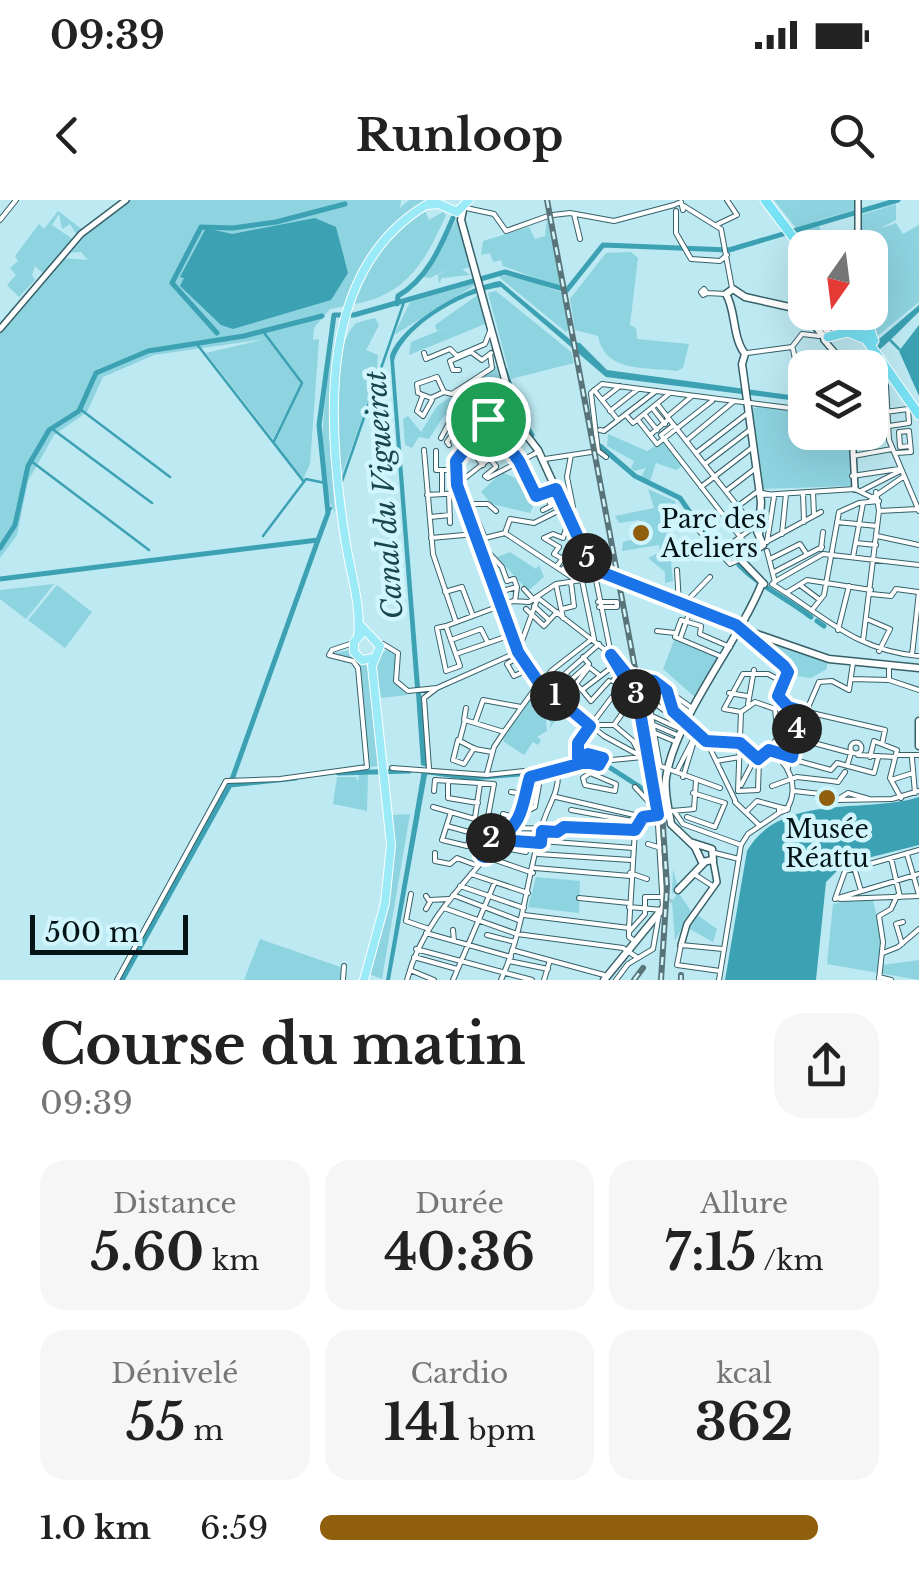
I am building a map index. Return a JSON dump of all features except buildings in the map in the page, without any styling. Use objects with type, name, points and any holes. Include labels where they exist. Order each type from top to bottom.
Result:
[{"type":"highway","points":[[767,200],[790,230]]},
{"type":"highway","points":[[828,341],[841,330]]},
{"type":"highway","points":[[861,330],[919,412]]},
{"type":"highway","points":[[870,330],[874,347]]},
{"type":"highway","points":[[828,341],[842,332],[854,332],[874,347]]},
{"type":"main road","points":[[374,673],[364,660],[358,641],[358,618],[332,444],[334,392],[350,306],[376,249],[420,209],[440,202],[465,209],[493,353],[517,423],[541,455],[596,572],[826,658],[888,668],[919,668]]},
{"type":"main road","points":[[672,895],[708,858],[672,826],[669,770],[674,753],[684,724],[743,630],[766,585],[741,559],[766,545],[757,528],[760,496],[732,295],[788,306]]},
{"type":"main road","points":[[821,330],[828,341]]},
{"type":"main road","points":[[358,641],[378,651]]},
{"type":"main road","points":[[364,660],[378,651]]},
{"type":"main road","points":[[364,980],[390,875],[388,769],[374,673],[378,651]]},
{"type":"main road","points":[[918,739],[919,721]]},
{"type":"main road","points":[[606,978],[618,970],[662,911]]},
{"type":"street","points":[[0,220],[16,200]]},
{"type":"street","points":[[0,330],[81,234],[126,200]]},
{"type":"street","points":[[718,224],[737,215],[727,200]]},
{"type":"street","points":[[857,230],[858,204]]},
{"type":"street","points":[[679,207],[676,232],[690,256],[728,266]]},
{"type":"street","points":[[465,209],[495,215],[506,231],[550,216],[574,214],[614,221],[679,207],[691,210],[718,224],[725,244],[732,295],[706,293]]},
{"type":"street","points":[[0,208],[7,212]]},
{"type":"street","points":[[574,214],[580,239]]},
{"type":"street","points":[[720,261],[726,255]]},
{"type":"street","points":[[424,353],[426,359],[450,349],[456,356],[485,344],[489,333]]},
{"type":"street","points":[[793,350],[799,335],[828,341],[835,350]]},
{"type":"street","points":[[828,341],[829,350]]},
{"type":"street","points":[[742,354],[792,346]]},
{"type":"street","points":[[458,370],[453,370],[450,362],[471,352],[479,360],[493,353]]},
{"type":"street","points":[[422,394],[417,410],[423,416],[433,399],[444,392],[452,394],[492,368],[493,353]]},
{"type":"street","points":[[433,399],[418,393],[418,383],[435,376],[444,392]]},
{"type":"street","points":[[606,457],[598,448],[590,396],[602,384],[788,407]]},
{"type":"street","points":[[602,400],[620,386]]},
{"type":"street","points":[[610,411],[638,389]]},
{"type":"street","points":[[594,390],[618,420]]},
{"type":"street","points":[[600,430],[656,391]]},
{"type":"street","points":[[491,404],[507,393]]},
{"type":"street","points":[[626,414],[634,424],[670,394]]},
{"type":"street","points":[[650,435],[692,396]]},
{"type":"street","points":[[713,399],[661,435],[752,552]]},
{"type":"street","points":[[696,452],[747,400]]},
{"type":"street","points":[[510,402],[471,438],[455,471],[518,656],[540,684],[644,758]]},
{"type":"street","points":[[686,440],[733,402]]},
{"type":"street","points":[[880,511],[919,510],[893,452],[888,403]]},
{"type":"street","points":[[656,407],[757,528],[732,542]]},
{"type":"street","points":[[449,445],[446,442],[475,408],[519,461],[536,496],[556,489]]},
{"type":"street","points":[[888,428],[910,424],[908,409],[889,412]]},
{"type":"street","points":[[440,438],[450,423],[468,414]]},
{"type":"street","points":[[645,415],[657,430]]},
{"type":"street","points":[[638,420],[657,444],[664,439]]},
{"type":"street","points":[[481,450],[517,423]]},
{"type":"street","points":[[705,464],[751,429]]},
{"type":"street","points":[[471,438],[498,468],[541,455],[598,448]]},
{"type":"street","points":[[852,456],[911,452],[910,446]]},
{"type":"street","points":[[702,487],[753,447]]},
{"type":"street","points":[[424,450],[431,538],[456,622]]},
{"type":"street","points":[[852,450],[852,476],[858,490]]},
{"type":"street","points":[[436,451],[436,467],[465,478],[489,459]]},
{"type":"street","points":[[458,458],[472,452],[484,464]]},
{"type":"street","points":[[563,559],[554,554],[559,547],[544,538],[552,534],[562,538],[572,508],[567,477],[571,454]]},
{"type":"street","points":[[726,491],[756,468]]},
{"type":"street","points":[[442,470],[450,523]]},
{"type":"street","points":[[852,476],[901,473]]},
{"type":"street","points":[[858,490],[901,473]]},
{"type":"street","points":[[812,612],[826,583],[839,512],[863,502],[901,473]]},
{"type":"street","points":[[738,506],[760,496],[858,490],[874,494],[880,511],[863,641]]},
{"type":"street","points":[[813,492],[814,516]]},
{"type":"street","points":[[803,493],[804,522]]},
{"type":"street","points":[[427,495],[461,494]]},
{"type":"street","points":[[461,494],[485,538],[505,533],[513,520],[534,523],[564,508]]},
{"type":"street","points":[[544,510],[551,506],[546,494]]},
{"type":"street","points":[[782,534],[786,494]]},
{"type":"street","points":[[772,495],[766,545],[774,572]]},
{"type":"street","points":[[863,502],[879,501]]},
{"type":"street","points":[[853,558],[863,502]]},
{"type":"street","points":[[469,504],[488,504],[496,512]]},
{"type":"street","points":[[766,545],[821,512]]},
{"type":"street","points":[[429,516],[450,515]]},
{"type":"street","points":[[691,522],[730,564],[741,559]]},
{"type":"street","points":[[837,522],[878,526]]},
{"type":"street","points":[[576,532],[579,581],[601,643]]},
{"type":"street","points":[[821,551],[823,532]]},
{"type":"street","points":[[505,533],[579,581]]},
{"type":"street","points":[[431,538],[475,534]]},
{"type":"street","points":[[877,536],[919,545]]},
{"type":"street","points":[[562,567],[575,542]]},
{"type":"street","points":[[856,542],[876,544]]},
{"type":"street","points":[[770,559],[800,544],[806,553]]},
{"type":"street","points":[[766,585],[821,551]]},
{"type":"street","points":[[766,585],[774,572],[806,553],[821,551],[919,565]]},
{"type":"street","points":[[482,554],[490,554],[506,580],[514,579],[516,601]]},
{"type":"street","points":[[562,567],[576,554]]},
{"type":"street","points":[[490,574],[502,570]]},
{"type":"street","points":[[677,634],[684,620],[678,570]]},
{"type":"street","points":[[518,656],[534,602],[556,584],[579,581],[596,572],[601,643]]},
{"type":"street","points":[[684,606],[710,577]]},
{"type":"street","points":[[786,593],[807,580],[891,596],[896,589],[919,592],[912,655]]},
{"type":"street","points":[[526,610],[544,626],[559,611],[574,606],[579,581]]},
{"type":"street","points":[[556,584],[563,618],[601,643],[626,674],[667,691],[693,708]]},
{"type":"street","points":[[799,584],[820,600]]},
{"type":"street","points":[[766,585],[786,593],[876,651],[919,656]]},
{"type":"street","points":[[596,586],[607,587]]},
{"type":"street","points":[[838,630],[849,586]]},
{"type":"street","points":[[446,592],[462,587],[472,616]]},
{"type":"street","points":[[496,592],[517,587]]},
{"type":"street","points":[[524,589],[549,620]]},
{"type":"street","points":[[446,626],[460,666],[446,671],[437,628],[516,601],[534,602],[559,611]]},
{"type":"street","points":[[867,619],[890,629],[872,666]]},
{"type":"street","points":[[684,620],[703,628],[700,634],[730,648]]},
{"type":"street","points":[[657,631],[664,628],[724,658]]},
{"type":"street","points":[[451,640],[481,629],[488,643]]},
{"type":"street","points":[[743,630],[787,670]]},
{"type":"street","points":[[456,654],[511,635]]},
{"type":"street","points":[[514,642],[523,640]]},
{"type":"street","points":[[117,980],[232,780],[280,779],[367,767],[358,668],[353,662],[329,655],[358,641]]},
{"type":"street","points":[[584,657],[589,664],[571,680],[565,674],[584,657],[601,643]]},
{"type":"street","points":[[487,775],[492,752],[504,732],[551,670],[601,643]]},
{"type":"street","points":[[378,651],[390,648],[398,656],[396,682],[402,689],[414,690],[438,688],[518,656]]},
{"type":"street","points":[[764,651],[787,670]]},
{"type":"street","points":[[611,655],[636,694],[644,758],[658,811],[661,848],[672,895],[662,911],[651,951],[618,970],[616,980]]},
{"type":"street","points":[[768,674],[773,659]]},
{"type":"street","points":[[788,768],[794,738],[819,682],[832,681],[849,690],[853,662]]},
{"type":"street","points":[[582,690],[616,664]]},
{"type":"street","points":[[598,674],[589,667],[576,682],[591,701],[620,671]]},
{"type":"street","points":[[754,668],[781,682]]},
{"type":"street","points":[[741,712],[724,709],[739,678],[754,668]]},
{"type":"street","points":[[748,705],[754,668]]},
{"type":"street","points":[[888,668],[889,680]]},
{"type":"street","points":[[734,801],[757,759],[769,750],[779,734],[775,708],[787,670]]},
{"type":"street","points":[[739,678],[760,702],[775,708]]},
{"type":"street","points":[[851,679],[889,680],[919,690]]},
{"type":"street","points":[[645,680],[657,749],[669,770],[720,788]]},
{"type":"street","points":[[626,705],[620,700],[632,687]]},
{"type":"street","points":[[426,768],[424,698],[434,695],[438,688]]},
{"type":"street","points":[[667,691],[671,700],[668,715]]},
{"type":"street","points":[[729,693],[748,691]]},
{"type":"street","points":[[614,725],[636,694]]},
{"type":"street","points":[[778,696],[788,707],[885,730],[882,744]]},
{"type":"street","points":[[578,758],[578,743],[612,697]]},
{"type":"street","points":[[476,723],[483,700],[521,707]]},
{"type":"street","points":[[671,700],[693,708]]},
{"type":"street","points":[[738,792],[741,712],[760,702]]},
{"type":"street","points":[[650,704],[706,741],[734,801],[759,825]]},
{"type":"street","points":[[466,708],[454,762],[464,764],[475,748]]},
{"type":"street","points":[[674,753],[675,738],[693,708]]},
{"type":"street","points":[[651,715],[668,715],[684,724]]},
{"type":"street","points":[[848,764],[864,717]]},
{"type":"street","points":[[465,720],[504,732]]},
{"type":"street","points":[[592,724],[614,725],[644,758]]},
{"type":"street","points":[[652,725],[675,738]]},
{"type":"street","points":[[674,753],[697,732]]},
{"type":"street","points":[[654,733],[675,738]]},
{"type":"street","points":[[794,738],[878,758]]},
{"type":"street","points":[[460,739],[492,752]]},
{"type":"street","points":[[683,776],[694,741],[740,744],[757,759],[758,790],[738,792]]},
{"type":"street","points":[[854,741],[861,743],[858,755]]},
{"type":"street","points":[[870,757],[874,741],[896,754]]},
{"type":"street","points":[[656,742],[674,753]]},
{"type":"street","points":[[657,749],[674,753]]},
{"type":"street","points":[[769,750],[831,770],[837,762],[874,773],[880,753],[912,758],[919,755]]},
{"type":"street","points":[[388,769],[426,768],[487,775],[538,770],[588,754],[601,763]]},
{"type":"street","points":[[896,754],[890,780],[900,798]]},
{"type":"street","points":[[716,761],[740,757]]},
{"type":"street","points":[[781,757],[795,778]]},
{"type":"street","points":[[407,980],[416,949],[427,931],[519,816],[530,777],[586,762],[644,758]]},
{"type":"street","points":[[792,791],[830,795],[837,800],[900,798],[917,792],[912,758]]},
{"type":"street","points":[[594,774],[616,784],[615,790],[585,785],[583,778],[594,774],[601,763]]},
{"type":"street","points":[[745,808],[757,801],[788,808],[803,763]]},
{"type":"street","points":[[501,980],[540,854],[542,831],[556,797],[558,772]]},
{"type":"street","points":[[772,786],[795,778],[838,782],[845,772]]},
{"type":"street","points":[[890,780],[915,773]]},
{"type":"street","points":[[434,791],[435,780],[494,784],[482,855],[485,857],[534,870],[647,879]]},
{"type":"street","points":[[687,825],[696,781]]},
{"type":"street","points":[[830,795],[832,781]]},
{"type":"street","points":[[448,782],[448,798],[478,804]]},
{"type":"street","points":[[476,818],[480,784]]},
{"type":"street","points":[[503,814],[519,816],[531,812],[539,785]]},
{"type":"street","points":[[709,797],[713,786]]},
{"type":"street","points":[[635,787],[658,811]]},
{"type":"street","points":[[511,792],[524,794]]},
{"type":"street","points":[[688,817],[715,827],[724,803],[694,793]]},
{"type":"street","points":[[556,797],[641,820]]},
{"type":"street","points":[[536,805],[549,812]]},
{"type":"street","points":[[433,807],[489,824]]},
{"type":"street","points":[[718,980],[741,844],[777,808]]},
{"type":"street","points":[[672,811],[691,809]]},
{"type":"street","points":[[572,810],[641,820]]},
{"type":"street","points":[[641,956],[630,930],[631,860],[635,830],[641,820],[658,811]]},
{"type":"street","points":[[672,811],[687,825],[741,844]]},
{"type":"street","points":[[451,812],[443,840],[467,846],[472,833]]},
{"type":"street","points":[[448,826],[499,839],[633,848]]},
{"type":"street","points":[[509,828],[557,832],[564,827],[635,830]]},
{"type":"street","points":[[711,885],[708,858],[720,838]]},
{"type":"street","points":[[648,844],[661,848]]},
{"type":"street","points":[[494,846],[526,852]]},
{"type":"street","points":[[835,899],[842,874],[919,850]]},
{"type":"street","points":[[435,853],[436,861],[450,864],[457,858],[478,866]]},
{"type":"street","points":[[540,854],[631,860]]},
{"type":"street","points":[[835,899],[919,896],[916,875],[906,854]]},
{"type":"street","points":[[708,858],[739,859]]},
{"type":"street","points":[[708,858],[717,880],[687,924],[678,968],[720,971]]},
{"type":"street","points":[[890,858],[899,897],[891,909],[879,916],[879,979],[892,980]]},
{"type":"street","points":[[854,868],[860,891]]},
{"type":"street","points":[[470,874],[528,893]]},
{"type":"street","points":[[835,899],[916,875]]},
{"type":"street","points":[[453,980],[495,882]]},
{"type":"street","points":[[460,886],[524,908]]},
{"type":"street","points":[[411,894],[406,921],[454,941],[548,970]]},
{"type":"street","points":[[630,930],[645,908],[645,897],[672,895]]},
{"type":"street","points":[[426,909],[428,898],[451,897],[521,918],[630,930]]},
{"type":"street","points":[[580,898],[662,911]]},
{"type":"street","points":[[444,908],[517,934],[635,943],[651,951]]},
{"type":"street","points":[[902,944],[896,924],[903,922]]},
{"type":"street","points":[[453,930],[454,941]]},
{"type":"street","points":[[882,953],[919,930]]},
{"type":"street","points":[[487,935],[515,942]]},
{"type":"street","points":[[680,945],[724,949]]},
{"type":"street","points":[[416,949],[532,980]]},
{"type":"street","points":[[511,956],[550,960],[606,978]]},
{"type":"street","points":[[413,957],[458,969]]},
{"type":"street","points":[[544,980],[550,960]]},
{"type":"street","points":[[343,980],[344,966]]},
{"type":"street","points":[[410,970],[434,980]]},
{"type":"shaded area","points":[[127,200],[401,200],[400,208],[409,200],[430,200],[389,233],[369,259],[345,306],[330,309],[314,328],[313,340],[319,339],[310,464],[303,480],[274,442],[303,383],[269,338],[301,383],[273,439],[206,353],[265,339],[154,355],[103,377],[87,412],[54,435],[28,481],[17,535],[0,558],[0,332],[63,258],[88,260],[81,252],[68,253],[78,238]]},
{"type":"shaded area","points":[[774,200],[855,200],[854,210],[816,221],[821,230],[798,230]]},
{"type":"shaded area","points":[[896,204],[896,220],[879,229],[896,223],[903,234],[919,225],[919,302],[888,327],[888,230],[860,230],[861,215]]},
{"type":"shaded area","points":[[424,208],[429,220],[443,212],[446,215],[412,274],[388,293],[355,304],[372,262]]},
{"type":"shaded area","points":[[58,211],[83,230],[77,236],[70,224],[62,229],[59,214],[52,225],[74,240],[44,274],[35,266],[35,280],[19,297],[7,285],[16,275],[10,268],[18,261],[15,256],[39,224],[44,229]]},
{"type":"shaded area","points":[[315,218],[336,227],[348,273],[331,300],[233,329],[221,325],[180,286],[184,278],[180,277],[206,228],[232,234]]},
{"type":"shaded area","points":[[547,218],[562,288],[503,266],[501,260],[493,262],[490,253],[481,255],[483,241],[529,227],[535,239],[545,236]]},
{"type":"shaded area","points":[[457,219],[472,267],[462,269],[470,275],[442,278],[439,284],[438,275],[451,268],[430,278],[423,277]]},
{"type":"shaded area","points":[[631,252],[638,258],[630,325],[636,328],[637,339],[689,344],[683,368],[677,371],[618,362],[602,348],[598,336],[575,330],[570,299],[606,253]]},
{"type":"shaded area","points":[[510,274],[563,293],[570,328],[566,332],[499,277]]},
{"type":"shaded area","points":[[500,281],[572,341],[580,343],[607,370],[788,395],[788,400],[606,377],[501,287],[471,295],[423,323],[400,348],[394,361],[420,687],[415,688],[390,356],[407,331],[421,319],[486,284]]},
{"type":"shaded area","points":[[477,284],[394,335],[410,302]]},
{"type":"shaded area","points":[[496,291],[571,352],[574,363],[511,379],[488,293]]},
{"type":"shaded area","points":[[479,294],[485,324],[409,355],[411,342],[453,325],[437,331],[435,325]]},
{"type":"shaded area","points":[[919,305],[919,312],[885,345],[879,350],[866,350]]},
{"type":"shaded area","points":[[343,318],[329,430],[335,513],[324,472],[324,419],[334,341]]},
{"type":"shaded area","points":[[375,318],[379,325],[366,350],[378,355],[376,380],[341,477],[336,397],[341,354],[356,323]]},
{"type":"shaded area","points":[[919,325],[919,396],[899,351]]},
{"type":"shaded area","points":[[496,366],[500,380],[443,417],[429,439],[419,437],[412,448],[405,445],[403,419],[408,416],[421,432],[437,406]]},
{"type":"shaded area","points":[[750,409],[788,410],[788,450],[849,450],[851,486],[762,489]]},
{"type":"shaded area","points":[[608,434],[647,451],[664,441],[682,466],[676,470],[656,463],[650,481],[641,477],[646,468],[635,471],[631,468],[634,461],[607,446]]},
{"type":"shaded area","points":[[502,472],[515,478],[533,507],[530,513],[492,504],[481,492]]},
{"type":"shaded area","points":[[648,489],[675,501],[671,543],[662,545],[663,551],[670,551],[673,581],[665,583],[665,572],[648,558],[660,552],[659,545],[622,551],[623,542],[642,537],[639,520],[619,523],[615,516],[654,508]]},
{"type":"shaded area","points":[[510,552],[536,569],[539,565],[544,577],[528,591],[497,557]]},
{"type":"shaded area","points":[[54,584],[26,619],[0,599],[0,590]]},
{"type":"shaded area","points":[[57,585],[92,612],[65,648],[28,620]]},
{"type":"shaded area","points":[[675,638],[720,658],[697,699],[663,669]]},
{"type":"shaded area","points":[[757,638],[827,662],[827,669],[811,678],[790,675],[787,664]]},
{"type":"shaded area","points":[[389,649],[396,656],[394,681],[407,695],[381,698],[375,667],[381,653]]},
{"type":"shaded area","points":[[350,650],[369,668],[382,766],[369,767],[359,667],[330,654]]},
{"type":"shaded area","points":[[416,693],[421,693],[427,767],[421,765]]},
{"type":"shaded area","points":[[534,694],[540,698],[532,709],[543,717],[551,707],[561,713],[549,729],[551,722],[546,719],[547,731],[537,737],[541,740],[538,745],[533,742],[524,755],[504,742],[503,736]]},
{"type":"shaded area","points":[[422,770],[432,773],[427,775],[390,980],[386,980]]},
{"type":"shaded area","points":[[359,775],[368,775],[367,811],[333,804],[337,777],[356,777],[358,782]]},
{"type":"shaded area","points":[[919,797],[919,845],[844,864],[826,882],[816,980],[725,980],[747,851],[762,832],[803,812]]},
{"type":"shaded area","points":[[410,814],[382,979],[369,974],[389,895],[392,815]]},
{"type":"shaded area","points":[[673,869],[680,895],[691,911],[675,941],[672,901],[677,894],[675,890],[672,894]]},
{"type":"shaded area","points":[[536,877],[580,881],[579,913],[528,907]]},
{"type":"shaded area","points":[[872,896],[883,942],[882,965],[919,960],[919,980],[827,964],[833,904]]},
{"type":"shaded area","points":[[696,914],[717,929],[713,942],[688,928]]},
{"type":"shaded area","points":[[260,939],[343,968],[341,980],[244,980]]},
{"type":"waterway","points":[[0,579],[318,540],[328,513],[319,425],[334,315],[354,315],[505,272],[567,290],[603,245],[729,250],[898,200]]},
{"type":"waterway","points":[[217,333],[172,283],[201,227],[233,228],[276,222],[345,204]]},
{"type":"waterway","points":[[397,304],[398,296],[432,262],[453,218]]},
{"type":"waterway","name":"Canal du Vigueirat","points":[[341,484],[404,302]]},
{"type":"waterway","points":[[0,548],[15,525],[28,466],[49,430],[79,411],[96,373],[148,351],[244,336],[322,316]]},
{"type":"waterway","points":[[262,330],[302,383],[274,441]]},
{"type":"waterway","points":[[887,337],[899,349]]},
{"type":"waterway","points":[[196,343],[304,482]]},
{"type":"waterway","points":[[505,370],[520,416],[532,435]]},
{"type":"waterway","points":[[80,409],[170,477]]},
{"type":"waterway","points":[[51,428],[152,503]]},
{"type":"waterway","points":[[600,446],[635,476],[680,498],[707,537],[734,561]]},
{"type":"waterway","points":[[31,461],[149,550]]},
{"type":"waterway","points":[[263,536],[306,479],[325,483]]},
{"type":"waterway","points":[[328,513],[331,508]]},
{"type":"waterway","points":[[122,980],[230,785],[318,540]]},
{"type":"waterway","points":[[739,565],[811,617]]},
{"type":"waterway","points":[[817,621],[824,626]]},
{"type":"waterway","points":[[572,764],[598,760],[640,787],[654,804]]},
{"type":"waterway","points":[[338,773],[410,771]]},
{"type":"waterway","points":[[429,772],[471,778],[542,772]]},
{"type":"waterway","points":[[230,785],[296,778]]},
{"type":"tunnel","points":[[663,908],[671,899]]},
{"type":"railway","points":[[547,200],[662,812],[667,886],[661,980]]},
{"type":"railway","points":[[634,980],[643,968]]},
{"type":"railway","points":[[681,975],[681,980]]},
{"type":"place","name":"Parc des Ateliers","points":[[641,533]]},
{"type":"place","name":"Musée Réattu","points":[[827,798]]},
{"type":"route","points":[[488,419],[456,461],[457,485],[518,652],[539,683],[590,726],[578,743],[578,758],[588,754],[603,758],[599,765],[586,762],[530,777],[518,818],[503,834],[498,840],[494,846],[485,857],[482,856],[486,836],[498,840],[541,843],[542,831],[557,832],[561,827],[635,830],[643,817],[658,815],[636,693],[611,655],[628,676],[654,681],[667,691],[673,711],[706,741],[740,743],[758,759],[769,750],[781,757],[792,757],[802,711],[788,707],[778,696],[780,683],[788,672],[784,666],[736,625],[603,574],[587,557],[556,489],[536,496],[519,461],[488,419]]}]
